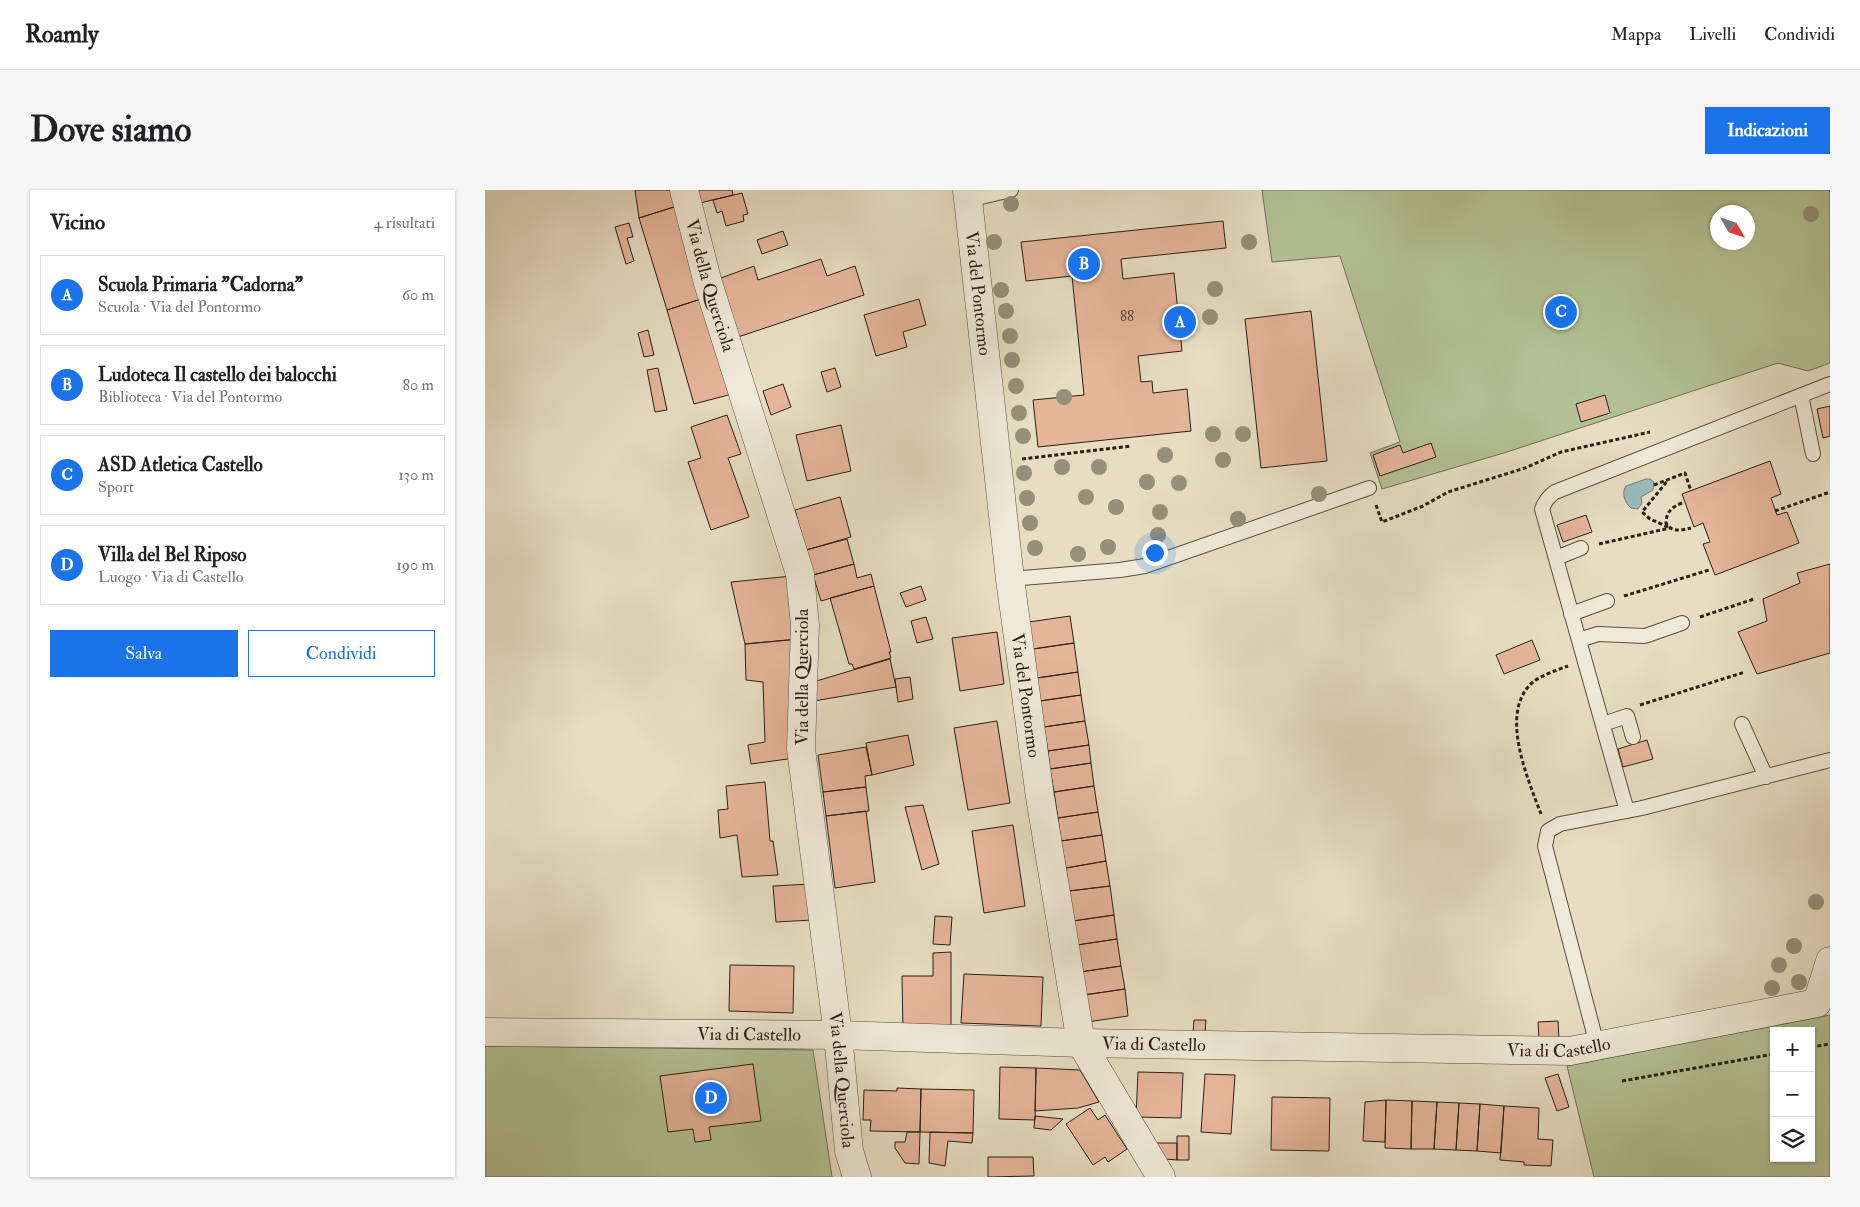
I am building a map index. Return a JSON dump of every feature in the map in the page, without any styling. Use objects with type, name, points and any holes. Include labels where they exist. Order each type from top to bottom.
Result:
[{"type":"street","name":"Via della Querciola","points":[[684,190],[708,283],[800,574],[805,625],[801,749],[838,1035],[849,1151],[857,1177]]},
{"type":"street","name":"Via del Pontormo","points":[[968,195],[1011,579],[1040,797],[1081,1043],[1161,1177]]},
{"type":"street","name":"Via di Castello","points":[[485,1032],[838,1035],[1081,1043],[1570,1051],[1817,1003],[1830,961]]},
{"type":"lane","points":[[968,195],[1011,190]]},
{"type":"lane","points":[[1627,811],[1542,509],[1548,497],[1555,492],[1830,384]]},
{"type":"lane","points":[[1801,395],[1813,454]]},
{"type":"lane","points":[[1011,579],[1120,570],[1145,566],[1369,488]]},
{"type":"lane","points":[[1556,558],[1581,548]]},
{"type":"lane","points":[[1571,614],[1607,601]]},
{"type":"lane","points":[[1579,640],[1598,634],[1645,636],[1682,623]]},
{"type":"lane","points":[[1603,724],[1627,716],[1633,737]]},
{"type":"lane","points":[[1742,724],[1766,776]]},
{"type":"lane","points":[[1597,1045],[1545,846],[1548,831],[1560,824],[1627,811],[1830,760]]},
{"type":"path","points":[[1369,488],[1382,522],[1423,506],[1448,492],[1525,468],[1561,452],[1638,436],[1657,430]]},
{"type":"path","points":[[998,462],[1131,446]]},
{"type":"path","points":[[1655,484],[1685,473],[1691,491]]},
{"type":"path","points":[[1669,479],[1642,512],[1650,519],[1669,527],[1679,530],[1691,528]]},
{"type":"path","points":[[1775,511],[1830,492]]},
{"type":"path","points":[[1669,527],[1665,523],[1667,513],[1682,503]]},
{"type":"path","points":[[1581,548],[1669,527]]},
{"type":"path","points":[[1607,601],[1709,570]]},
{"type":"path","points":[[1682,623],[1754,599]]},
{"type":"path","points":[[1548,831],[1533,790],[1517,732],[1519,702],[1533,682],[1584,659]]},
{"type":"path","points":[[1627,716],[1624,710],[1745,672]]},
{"type":"path","points":[[1815,1046],[1830,1044]]},
{"type":"path","points":[[1622,1081],[1770,1055]]},
{"type":"green space","points":[[1262,190],[1830,190],[1830,363],[1808,371],[1778,363],[1507,452],[1382,489],[1370,453],[1400,442],[1340,256],[1272,262]]},
{"type":"green space","points":[[1830,1015],[1830,1177],[1594,1177],[1567,1066]]},
{"type":"green space","points":[[485,1046],[813,1050],[832,1177],[485,1177]]},
{"type":"water","points":[[1646,479],[1654,482],[1653,490],[1641,497],[1642,503],[1638,509],[1631,508],[1624,498],[1626,486]]},
{"type":"building","points":[[635,190],[674,190],[677,206],[639,218]]},
{"type":"building","points":[[697,190],[732,190],[733,195],[700,203]]},
{"type":"building","points":[[742,193],[748,214],[743,215],[744,221],[726,226],[722,211],[717,213],[713,200]]},
{"type":"building","points":[[677,206],[704,298],[667,310],[639,218]]},
{"type":"building","points":[[1223,221],[1226,248],[1121,259],[1123,279],[1174,273],[1182,351],[1138,356],[1141,382],[1152,381],[1153,393],[1187,389],[1191,431],[1038,447],[1033,400],[1084,395],[1072,276],[1026,281],[1021,242]]},
{"type":"building","points":[[629,223],[633,237],[627,238],[634,261],[626,264],[615,227]]},
{"type":"building","points":[[783,231],[788,245],[762,254],[757,240]]},
{"type":"building","points":[[821,259],[827,276],[855,266],[864,295],[738,337],[718,279],[754,266],[758,280]]},
{"type":"building","points":[[704,298],[732,394],[694,404],[667,310]]},
{"type":"building","points":[[919,299],[926,325],[903,332],[907,347],[876,356],[864,315]]},
{"type":"building","points":[[1311,311],[1327,461],[1261,468],[1245,319]]},
{"type":"building","points":[[648,330],[654,355],[644,357],[638,333]]},
{"type":"building","points":[[658,368],[667,410],[655,412],[647,370]]},
{"type":"building","points":[[835,368],[841,387],[827,392],[821,372]]},
{"type":"building","points":[[783,384],[791,407],[771,415],[763,391]]},
{"type":"building","points":[[1605,395],[1610,413],[1581,422],[1576,404]]},
{"type":"building","points":[[1830,406],[1830,436],[1823,438],[1817,409]]},
{"type":"building","points":[[727,415],[741,454],[728,458],[749,517],[711,530],[688,462],[701,458],[691,427]]},
{"type":"building","points":[[841,425],[851,471],[807,481],[796,435]]},
{"type":"building","points":[[1431,443],[1436,457],[1380,476],[1373,455],[1400,445],[1403,453]]},
{"type":"building","points":[[1770,461],[1781,494],[1771,498],[1777,515],[1787,512],[1799,543],[1715,575],[1703,544],[1710,542],[1703,523],[1694,527],[1682,494]]},
{"type":"building","points":[[840,497],[851,537],[806,550],[795,510]]},
{"type":"building","points":[[1586,515],[1592,532],[1563,542],[1557,525]]},
{"type":"building","points":[[847,539],[854,564],[813,575],[806,550]]},
{"type":"building","points":[[854,564],[857,578],[871,574],[874,586],[821,601],[813,575]]},
{"type":"building","points":[[1830,564],[1830,653],[1757,674],[1738,632],[1767,621],[1763,599],[1800,583],[1797,573]]},
{"type":"building","points":[[792,576],[799,639],[745,644],[731,582]]},
{"type":"building","points":[[874,586],[891,658],[854,669],[852,664],[849,664],[830,598]]},
{"type":"building","points":[[921,586],[926,600],[906,607],[900,593]]},
{"type":"building","points":[[1070,616],[1074,643],[1033,649],[1029,622]]},
{"type":"building","points":[[926,617],[933,639],[917,643],[911,621]]},
{"type":"building","points":[[997,632],[1004,684],[960,691],[952,638]]},
{"type":"building","points":[[799,639],[795,758],[751,764],[748,745],[765,742],[763,682],[746,680],[745,644]]},
{"type":"building","points":[[1532,640],[1540,660],[1504,674],[1496,655]]},
{"type":"building","points":[[1074,643],[1078,672],[1037,678],[1033,649]]},
{"type":"building","points":[[890,659],[896,687],[814,701],[813,682]]},
{"type":"building","points":[[1078,672],[1081,695],[1040,701],[1037,678]]},
{"type":"building","points":[[910,677],[913,699],[898,702],[895,679]]},
{"type":"building","points":[[1081,695],[1085,721],[1044,727],[1040,701]]},
{"type":"building","points":[[997,721],[1010,803],[968,810],[954,728]]},
{"type":"building","points":[[1085,721],[1089,745],[1048,751],[1044,727]]},
{"type":"building","points":[[908,735],[914,765],[872,775],[866,743]]},
{"type":"building","points":[[1647,740],[1653,759],[1623,767],[1618,749]]},
{"type":"building","points":[[1089,745],[1091,763],[1050,769],[1048,751]]},
{"type":"building","points":[[866,747],[872,775],[865,776],[866,787],[823,792],[818,755]]},
{"type":"building","points":[[1091,763],[1094,786],[1054,792],[1050,769]]},
{"type":"building","points":[[765,782],[770,841],[773,841],[778,875],[742,877],[737,835],[720,838],[718,810],[728,809],[726,786]]},
{"type":"building","points":[[1094,786],[1098,812],[1058,818],[1054,792]]},
{"type":"building","points":[[866,787],[869,811],[826,816],[823,792]]},
{"type":"building","points":[[923,805],[939,864],[922,870],[905,807]]},
{"type":"building","points":[[866,811],[875,882],[835,888],[826,816]]},
{"type":"building","points":[[1098,812],[1102,835],[1061,841],[1058,818]]},
{"type":"building","points":[[1013,825],[1025,906],[984,913],[972,831]]},
{"type":"building","points":[[1102,835],[1106,861],[1066,868],[1061,841]]},
{"type":"building","points":[[1106,861],[1110,886],[1069,891],[1066,868]]},
{"type":"building","points":[[810,884],[812,920],[776,922],[773,886]]},
{"type":"building","points":[[1110,886],[1114,915],[1073,921],[1069,891]]},
{"type":"building","points":[[1114,915],[1117,939],[1077,945],[1073,921]]},
{"type":"building","points":[[935,916],[952,917],[950,945],[933,944]]},
{"type":"building","points":[[1117,939],[1121,966],[1080,972],[1077,945]]},
{"type":"building","points":[[951,952],[951,1032],[903,1032],[902,976],[933,976],[933,953]]},
{"type":"building","points":[[730,965],[794,966],[793,1013],[729,1011]]},
{"type":"building","points":[[1121,966],[1125,989],[1084,995],[1080,972]]},
{"type":"building","points":[[964,974],[1043,977],[1041,1026],[961,1023]]},
{"type":"building","points":[[1125,989],[1128,1016],[1087,1022],[1084,995]]},
{"type":"building","points":[[1194,1020],[1206,1020],[1205,1033],[1193,1032]]},
{"type":"building","points":[[1558,1021],[1559,1039],[1539,1040],[1538,1022]]},
{"type":"building","points":[[753,1064],[761,1121],[709,1127],[711,1140],[695,1142],[693,1129],[668,1132],[660,1076]]},
{"type":"building","points":[[1000,1067],[1036,1068],[1035,1120],[999,1119]]},
{"type":"building","points":[[1036,1068],[1080,1070],[1099,1102],[1078,1108],[1035,1111]]},
{"type":"building","points":[[1138,1072],[1183,1073],[1181,1118],[1136,1117]]},
{"type":"building","points":[[1205,1074],[1235,1075],[1231,1134],[1201,1132]]},
{"type":"building","points":[[1558,1074],[1569,1107],[1557,1111],[1545,1078]]},
{"type":"building","points":[[897,1088],[921,1089],[920,1132],[870,1131],[871,1120],[863,1120],[864,1090],[897,1091]]},
{"type":"building","points":[[921,1089],[974,1090],[973,1133],[920,1132]]},
{"type":"building","points":[[1272,1097],[1330,1098],[1329,1151],[1271,1150]]},
{"type":"building","points":[[1386,1100],[1385,1142],[1363,1141],[1365,1102]]},
{"type":"building","points":[[1386,1100],[1412,1101],[1411,1149],[1385,1148]]},
{"type":"building","points":[[1412,1101],[1437,1102],[1434,1149],[1411,1149]]},
{"type":"building","points":[[1437,1102],[1459,1103],[1456,1150],[1434,1149]]},
{"type":"building","points":[[1459,1103],[1480,1104],[1477,1151],[1456,1150]]},
{"type":"building","points":[[1480,1104],[1504,1106],[1501,1153],[1477,1151]]},
{"type":"building","points":[[1504,1106],[1539,1108],[1538,1139],[1553,1140],[1551,1166],[1524,1165],[1524,1162],[1500,1160]]},
{"type":"building","points":[[1090,1108],[1098,1120],[1105,1115],[1127,1149],[1108,1162],[1105,1157],[1093,1165],[1066,1124]]},
{"type":"building","points":[[1035,1116],[1063,1119],[1051,1130],[1034,1128]]},
{"type":"building","points":[[907,1132],[920,1132],[919,1164],[905,1163],[895,1148],[895,1142],[905,1142]]},
{"type":"building","points":[[930,1132],[973,1133],[972,1143],[948,1141],[945,1166],[929,1163]]},
{"type":"building","points":[[1177,1136],[1189,1136],[1189,1160],[1177,1160]]},
{"type":"building","points":[[1145,1143],[1177,1143],[1177,1160],[1153,1158]]},
{"type":"building","points":[[988,1157],[1033,1157],[1034,1176],[988,1177]]},
{"type":"place","name":"Ludoteca Il castello dei balocchi","points":[[1084,264]]},
{"type":"place","name":"ASD Atletica Castello","points":[[1561,312]]},
{"type":"place","name":"Scuola Primaria \"Cadorna\"","points":[[1180,322]]},
{"type":"place","name":"Villa del Bel Riposo","points":[[711,1098]]}]
